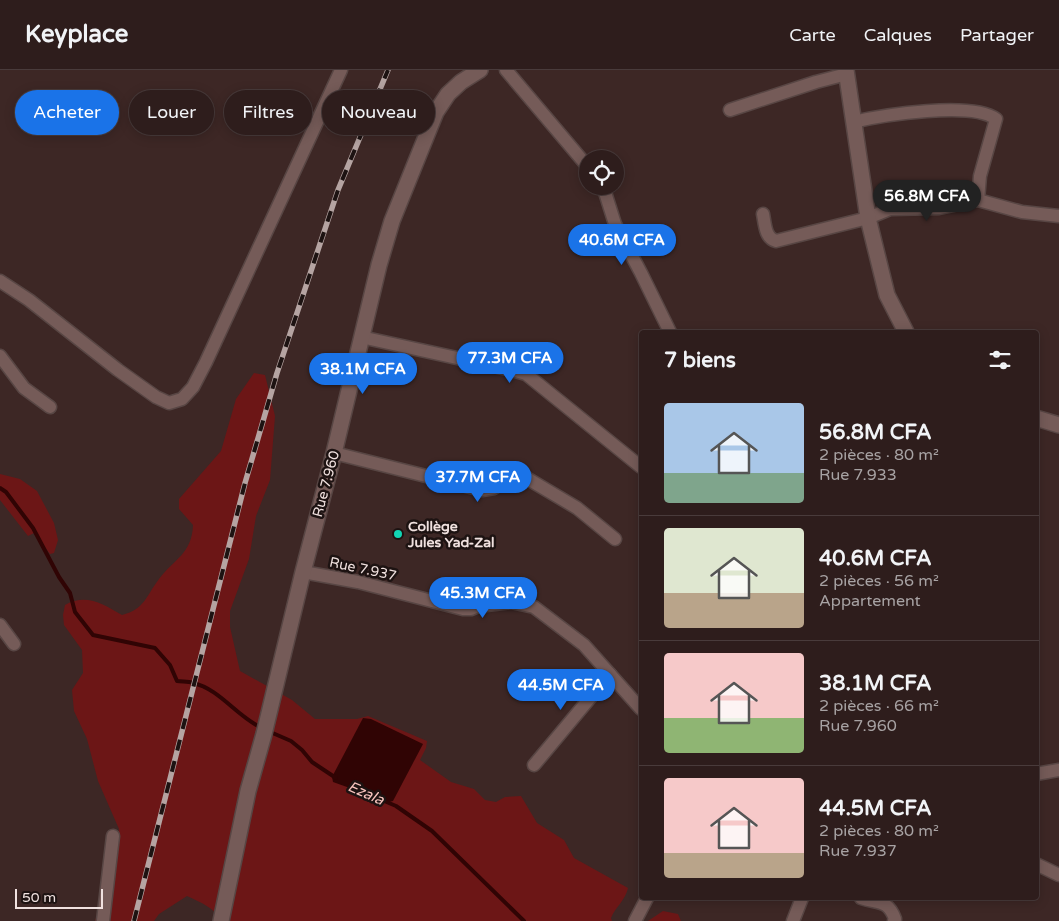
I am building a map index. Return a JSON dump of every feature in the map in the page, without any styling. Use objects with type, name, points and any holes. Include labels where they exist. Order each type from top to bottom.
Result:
[{"type":"street","points":[[0,281],[29,300],[118,370],[156,397],[169,403],[182,399],[193,387],[206,362],[341,70]]},
{"type":"street","name":"Rue 7.960","points":[[221,921],[239,828],[334,453],[361,338],[392,222],[436,112],[448,94],[461,82],[480,70]]},
{"type":"street","points":[[506,70],[579,156]]},
{"type":"street","points":[[730,110],[847,72],[868,218],[887,295],[905,330]]},
{"type":"street","points":[[853,122],[927,111],[977,111],[990,114],[996,119],[980,176],[978,200]]},
{"type":"street","points":[[607,195],[615,224],[642,273],[669,330]]},
{"type":"street","points":[[763,214],[767,234],[776,241],[868,218],[890,208],[897,207],[939,208],[978,200],[1022,212],[1059,216]]},
{"type":"street","points":[[361,338],[526,374],[639,465]]},
{"type":"street","points":[[0,356],[24,388],[50,407]]},
{"type":"street","points":[[1039,419],[1059,425]]},
{"type":"street","points":[[334,453],[482,490],[494,488],[518,473],[577,508],[615,539]]},
{"type":"street","name":"Rue 7.937","points":[[303,572],[358,582],[463,609],[471,610],[478,606],[511,602],[534,607],[584,646],[639,707]]},
{"type":"street","points":[[0,625],[14,644]]},
{"type":"street","points":[[534,765],[610,674]]},
{"type":"street","points":[[1039,773],[1059,770]]},
{"type":"street","points":[[103,921],[113,836]]},
{"type":"street","points":[[1039,865],[1059,875]]},
{"type":"street","points":[[635,921],[647,900]]},
{"type":"street","points":[[793,921],[801,900]]},
{"type":"street","points":[[870,900],[887,904],[892,910],[894,921]]},
{"type":"shaded area","points":[[254,373],[265,375],[275,416],[270,480],[256,516],[249,559],[230,611],[230,627],[240,671],[292,700],[315,719],[357,719],[368,716],[427,741],[420,760],[451,782],[474,789],[485,800],[496,802],[505,797],[521,796],[537,823],[564,840],[574,858],[628,888],[611,918],[612,921],[222,921],[211,909],[187,896],[159,914],[154,921],[95,921],[108,882],[119,829],[98,781],[87,739],[74,711],[72,690],[83,673],[82,650],[64,625],[65,605],[80,600],[87,600],[101,604],[122,615],[130,612],[144,601],[159,579],[186,550],[192,535],[193,525],[179,509],[179,499],[221,451],[236,399]]},
{"type":"shaded area","points":[[0,474],[20,479],[37,491],[54,523],[58,540],[54,553],[50,554],[34,533],[28,536],[0,500]]},
{"type":"shaded area","points":[[663,911],[678,914],[681,921],[648,921]]},
{"type":"water","points":[[363,718],[371,719],[423,744],[393,801],[389,802],[333,782],[332,777]]},
{"type":"waterway","points":[[0,488],[6,492],[33,528],[59,577],[70,593],[75,612],[93,635],[155,648],[170,665],[177,681],[191,682],[203,686],[262,728]]},
{"type":"waterway","name":"Ezala","points":[[268,731],[291,741],[312,762],[336,778]]},
{"type":"waterway","name":"Ezala","points":[[382,800],[396,806],[432,831],[524,921]]},
{"type":"railway","points":[[134,921],[245,483],[277,373],[338,190],[388,70]]},
{"type":"place","name":"Collège Jules Yad-Zal","points":[[398,534]]}]
